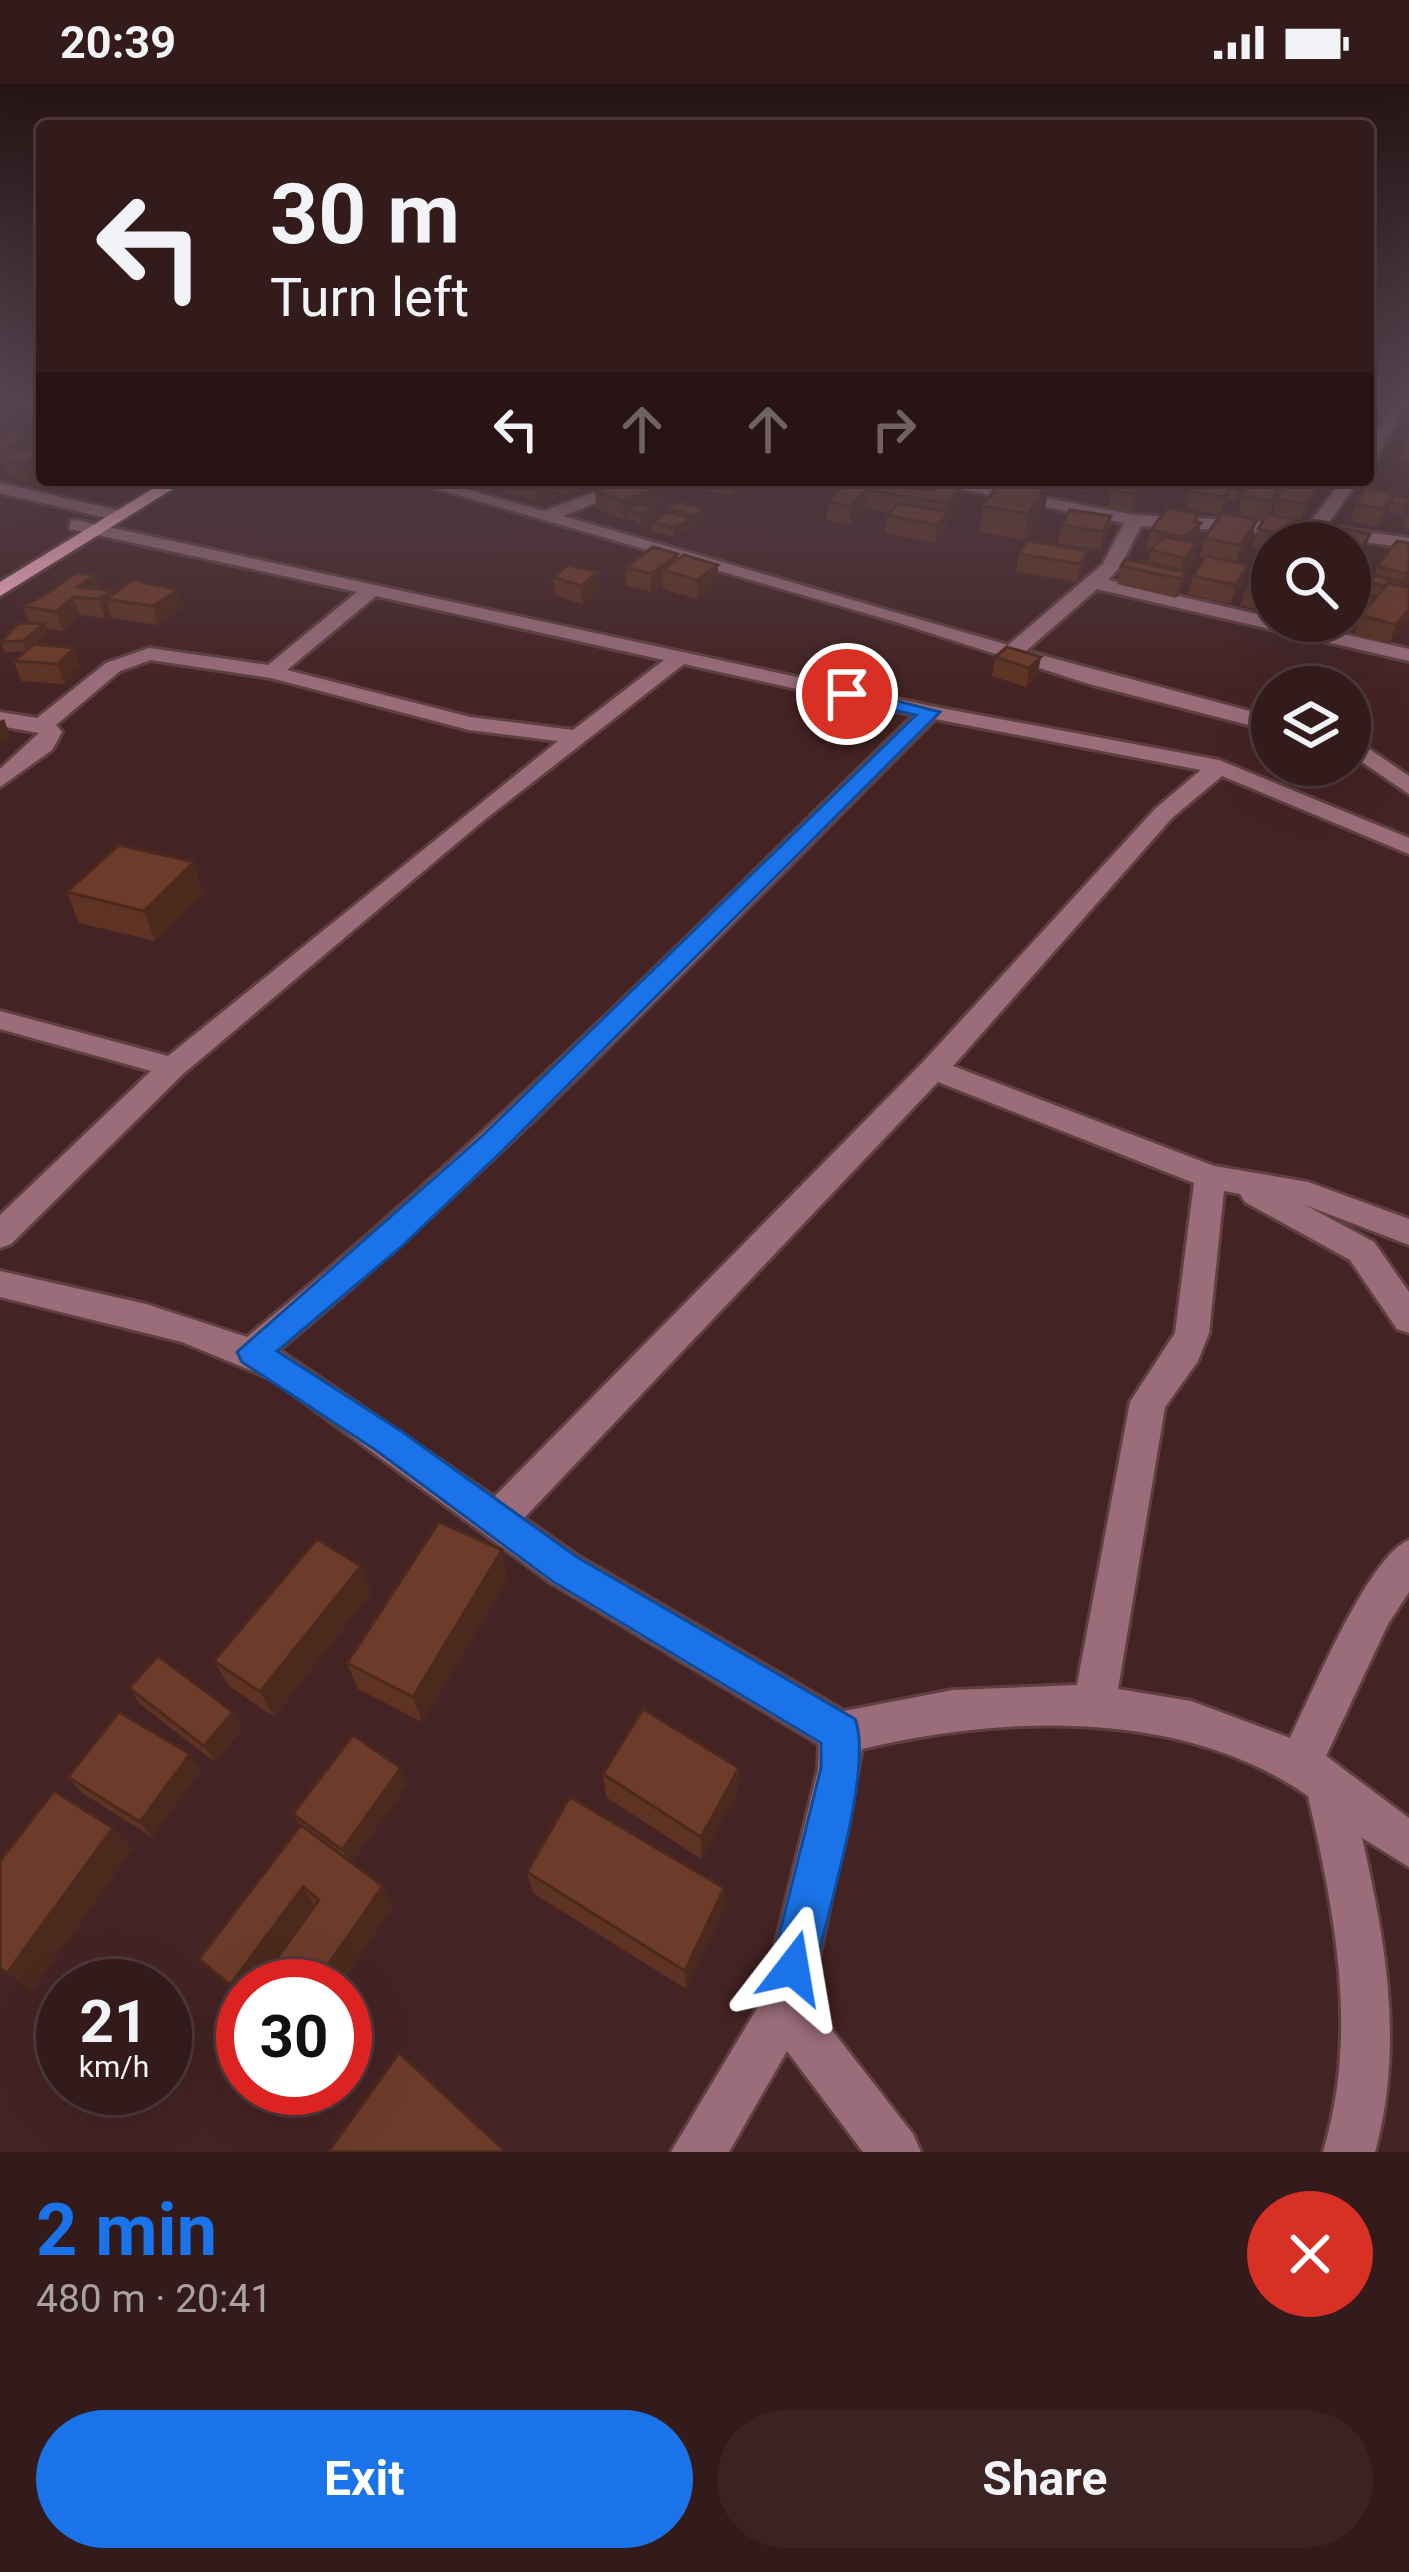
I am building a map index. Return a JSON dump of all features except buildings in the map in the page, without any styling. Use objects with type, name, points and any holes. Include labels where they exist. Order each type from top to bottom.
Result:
[{"type":"main road","points":[[1,583],[130,497]]},
{"type":"main road","points":[[97,520],[145,497]]},
{"type":"street","points":[[26,497],[97,520],[373,589],[930,712],[1212,744],[1251,731]]},
{"type":"street","points":[[472,497],[1013,652],[1212,744],[1409,847]]},
{"type":"street","points":[[545,517],[600,497]]},
{"type":"street","points":[[1013,497],[1136,520],[1251,526]]},
{"type":"street","points":[[1320,522],[1339,497]]},
{"type":"street","points":[[1013,652],[1111,567],[1136,520]]},
{"type":"street","points":[[1371,538],[1409,543]]},
{"type":"street","points":[[1094,582],[1251,616]]},
{"type":"street","points":[[272,672],[373,589]]},
{"type":"street","points":[[1357,642],[1409,655]]},
{"type":"street","points":[[0,719],[42,725],[129,658],[169,655],[272,672],[469,723],[578,737]]},
{"type":"street","points":[[0,1235],[172,1067],[681,657]]},
{"type":"street","points":[[253,1352],[390,1239],[491,1144],[930,712]]},
{"type":"street","points":[[0,780],[50,738],[42,725]]},
{"type":"street","points":[[495,1522],[933,1069],[1164,813],[1212,744]]},
{"type":"street","points":[[1371,759],[1409,787]]},
{"type":"street","points":[[0,1020],[172,1067]]},
{"type":"street","points":[[933,1069],[1225,1181],[1362,1252],[1409,1319]]},
{"type":"street","points":[[1225,1181],[1308,1194],[1409,1232]]},
{"type":"street","points":[[1094,1704],[1148,1402],[1186,1351],[1225,1181]]},
{"type":"street","points":[[0,1284],[152,1318],[253,1352],[372,1429],[564,1569],[841,1733],[944,1710],[1094,1704],[1246,1740],[1314,1776],[1409,1845]]},
{"type":"street","points":[[1348,2152],[1363,2116],[1364,2002],[1345,1856],[1314,1776],[1374,1610],[1409,1558]]},
{"type":"street","points":[[697,2152],[784,2008],[840,1768],[841,1733]]},
{"type":"street","points":[[784,2008],[896,2152]]},
{"type":"route","points":[[793,1968],[840,1768],[841,1733],[564,1569],[389,1441],[253,1352],[390,1239],[491,1144],[930,712],[847,694]]}]
